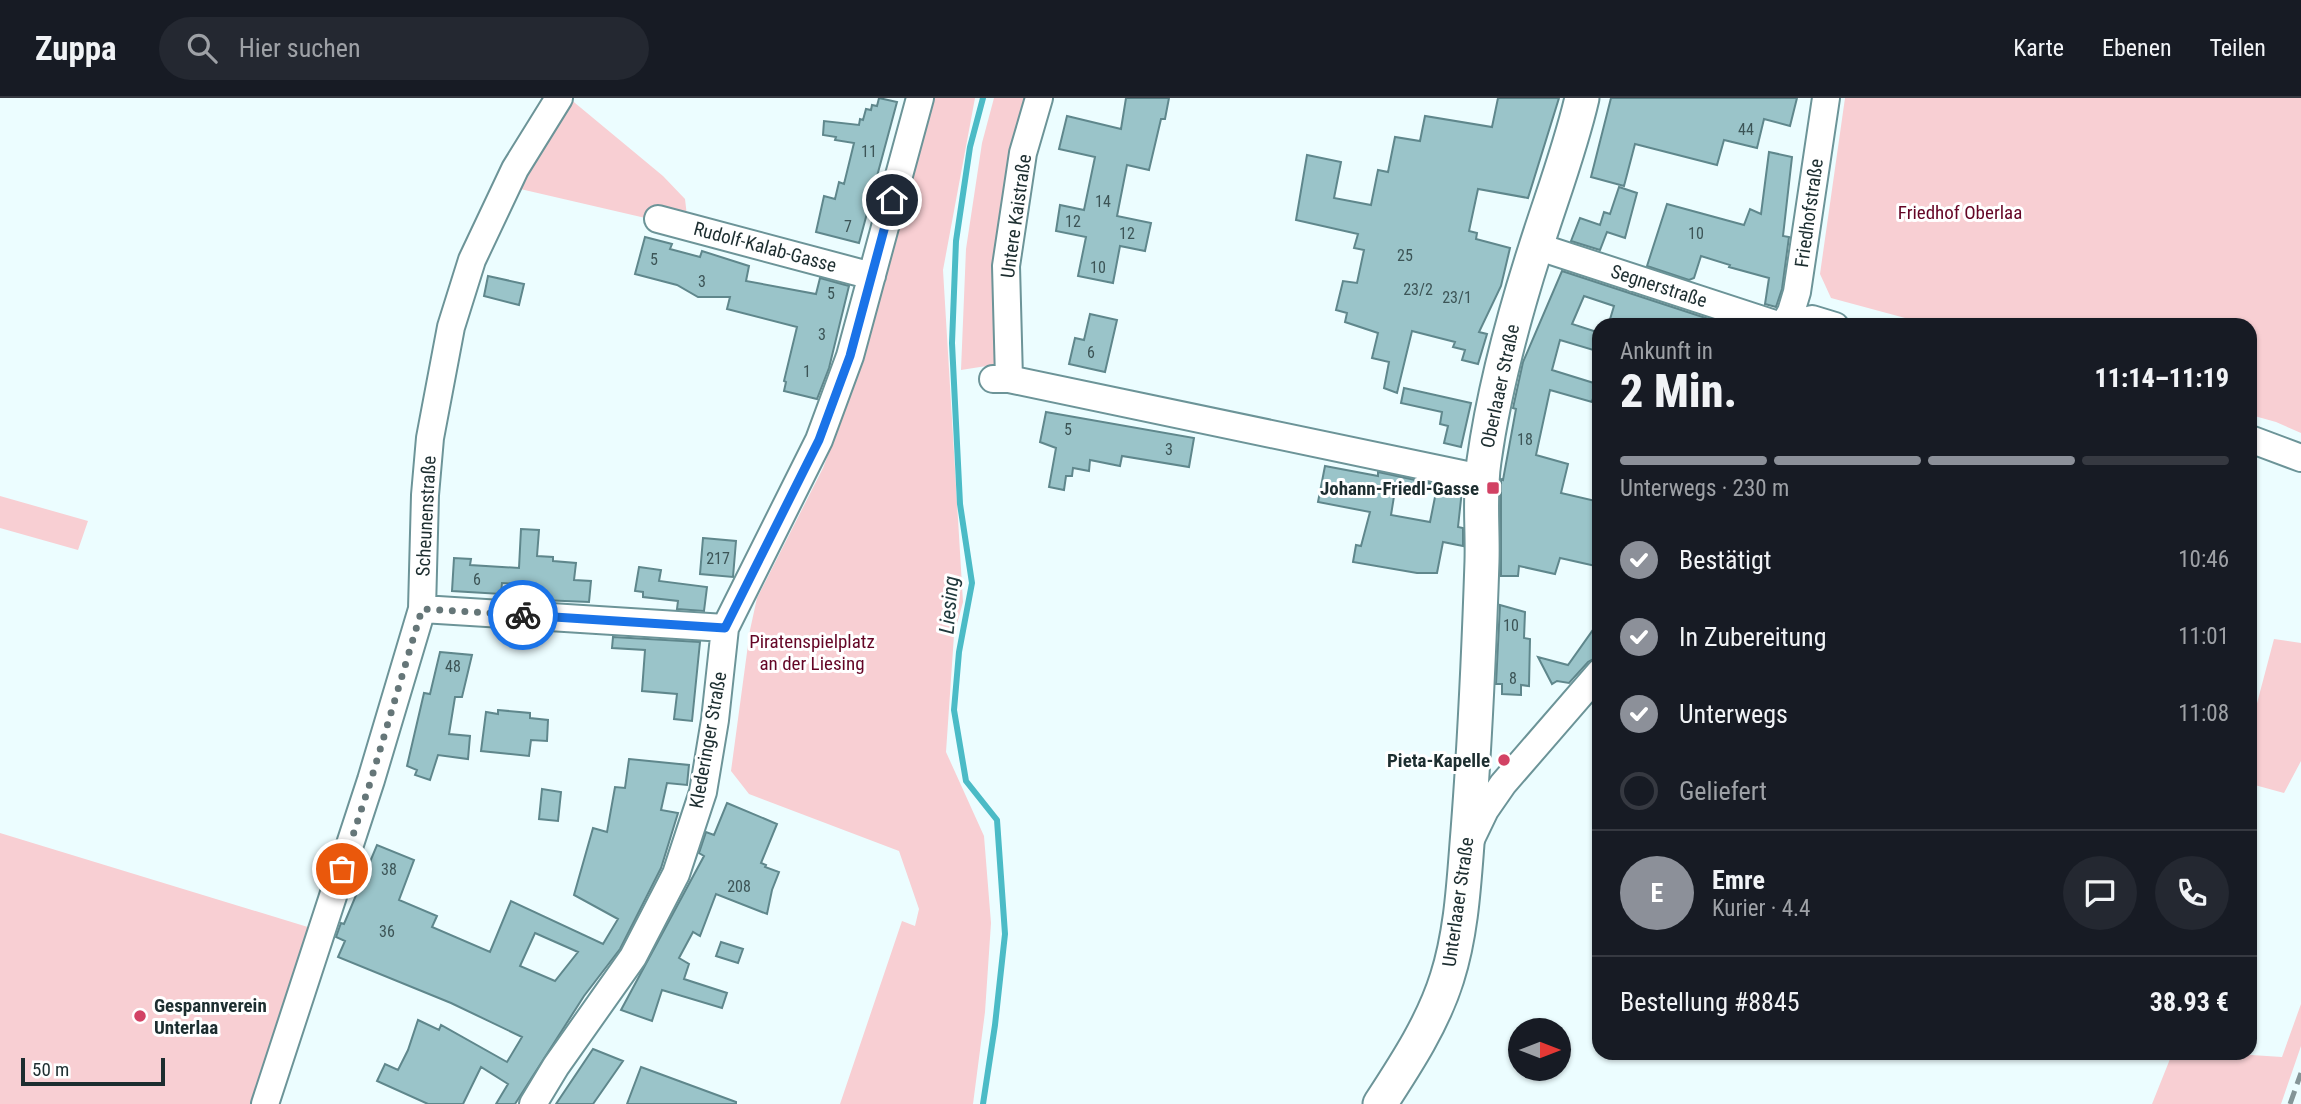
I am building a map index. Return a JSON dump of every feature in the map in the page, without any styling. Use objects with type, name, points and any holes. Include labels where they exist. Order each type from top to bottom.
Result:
[{"type":"main road","name":"Oberlaaer Straße","points":[[1473,768],[1482,558],[1482,478],[1500,369],[1583,98]]},
{"type":"main road","name":"Unterlaaer Straße","points":[[1380,1104],[1420,1040],[1447,978],[1460,916],[1473,768]]},
{"type":"street","name":"Scheunenstraße","points":[[265,1104],[371,780],[422,609],[425,495],[430,438],[451,327],[477,248],[515,169],[559,98]]},
{"type":"street","name":"Klederinger Straße","points":[[533,1104],[556,1066],[633,957],[676,874],[703,792],[715,720],[725,628],[819,440],[850,356],[920,98]]},
{"type":"street","name":"Untere Kaistraße","points":[[1039,98],[1023,153],[1006,266],[1001,379],[1482,478]]},
{"type":"street","name":"Friedhofstraße","points":[[1788,318],[1797,292],[1826,98]]},
{"type":"street","name":"Rudolf-Kalab-Gasse","points":[[658,219],[872,276]]},
{"type":"street","name":"Segnerstraße","points":[[1536,246],[1758,318]]},
{"type":"street","points":[[2257,442],[2301,458]]},
{"type":"street","points":[[422,609],[725,628]]},
{"type":"street","points":[[1467,848],[1485,810],[1503,784],[1592,681]]},
{"type":"street","points":[[1473,768],[1503,784]]},
{"type":"green space","points":[[569,98],[663,176],[685,199],[687,216],[654,220],[516,188]]},
{"type":"green space","name":"Piratenspielplatz an der Liesing","points":[[935,98],[975,98],[943,270],[963,602],[954,635],[946,752],[984,836],[991,923],[985,1012],[973,1104],[840,1104],[902,921],[915,926],[919,909],[899,851],[749,794],[731,771],[750,630],[757,598],[823,468],[858,376]]},
{"type":"green space","points":[[994,98],[1029,98],[999,364],[961,370],[966,249],[982,143]]},
{"type":"green space","name":"Friedhof Oberlaa","points":[[1845,98],[2301,98],[2301,433],[2257,417],[2257,318],[1905,318],[1831,298],[1820,274]]},
{"type":"green space","points":[[0,496],[88,521],[78,550],[0,528]]},
{"type":"green space","points":[[2274,639],[2301,643],[2301,761],[2284,793],[2257,786],[2257,703]]},
{"type":"green space","name":"Gespannverein Unterlaa","points":[[0,833],[311,928],[250,1104],[0,1104]]},
{"type":"green space","points":[[2301,1004],[2301,1046],[2281,1104],[2152,1104],[2170,1060],[2257,1060],[2257,1055],[2282,1057]]},
{"type":"building","points":[[879,98],[897,102],[859,243],[816,232],[824,196],[835,199],[839,182],[844,184],[854,143],[823,135],[824,121],[859,125],[866,109],[871,110],[872,105],[877,106]]},
{"type":"building","points":[[1126,98],[1169,98],[1149,170],[1127,165],[1117,216],[1151,223],[1145,251],[1120,246],[1113,283],[1078,276],[1086,237],[1056,231],[1060,205],[1084,210],[1095,157],[1059,149],[1067,116],[1121,129]]},
{"type":"building","points":[[1498,98],[1559,98],[1528,198],[1478,189],[1469,231],[1477,233],[1476,239],[1510,248],[1501,286],[1479,332],[1487,334],[1478,364],[1462,360],[1465,350],[1453,347],[1455,342],[1412,331],[1397,393],[1384,388],[1389,362],[1372,358],[1378,333],[1345,322],[1347,313],[1336,310],[1343,281],[1357,283],[1364,250],[1354,248],[1358,234],[1296,220],[1307,155],[1341,162],[1334,198],[1371,205],[1378,170],[1388,172],[1395,137],[1420,141],[1425,116],[1492,127]]},
{"type":"building","points":[[1611,98],[1797,98],[1790,126],[1764,119],[1757,148],[1724,140],[1717,165],[1635,144],[1624,186],[1591,177]]},
{"type":"building","points":[[1769,152],[1792,157],[1783,236],[1789,237],[1782,289],[1776,307],[1765,304],[1769,278],[1729,267],[1730,265],[1701,256],[1694,278],[1689,280],[1647,266],[1667,204],[1744,225],[1750,209],[1761,214]]},
{"type":"building","points":[[1619,187],[1637,193],[1625,238],[1607,232],[1600,250],[1571,241],[1580,218],[1600,225],[1604,212],[1610,214]]},
{"type":"building","points":[[645,237],[672,244],[670,249],[700,257],[702,251],[749,266],[746,281],[816,294],[820,278],[849,286],[829,368],[817,399],[784,391],[797,327],[727,309],[730,297],[698,297],[677,285],[635,274]]},
{"type":"building","points":[[1562,271],[1706,318],[1610,318],[1614,306],[1584,296],[1572,324],[1592,330],[1592,350],[1560,340],[1552,370],[1592,382],[1592,402],[1550,390],[1536,455],[1568,464],[1561,493],[1592,500],[1592,565],[1560,558],[1555,574],[1519,566],[1518,576],[1501,576],[1501,479],[1503,480],[1516,409],[1513,408],[1523,362]]},
{"type":"building","points":[[488,276],[524,284],[519,305],[484,296]]},
{"type":"building","points":[[1090,314],[1117,320],[1105,372],[1069,364],[1075,338],[1084,340]]},
{"type":"building","points":[[1404,388],[1471,403],[1461,447],[1444,443],[1448,426],[1440,424],[1442,412],[1401,403]]},
{"type":"building","points":[[1046,412],[1194,438],[1189,467],[1122,456],[1120,466],[1090,460],[1089,471],[1073,468],[1072,476],[1066,476],[1064,490],[1049,487],[1056,448],[1040,442]]},
{"type":"building","points":[[1325,466],[1378,476],[1378,472],[1462,490],[1458,527],[1463,528],[1463,546],[1443,542],[1437,573],[1417,573],[1353,562],[1356,545],[1361,546],[1370,512],[1318,502]],"holes":[[[1396,484],[1436,492],[1430,522],[1391,515]]]},
{"type":"building","points":[[521,529],[539,530],[537,556],[576,563],[574,580],[591,581],[589,602],[541,600],[541,596],[533,595],[534,585],[502,583],[501,594],[452,591],[454,558],[471,559],[470,565],[519,568]]},
{"type":"building","points":[[703,538],[736,541],[733,577],[700,574]]},
{"type":"building","points":[[639,567],[661,570],[659,581],[707,587],[704,611],[677,609],[678,601],[643,597],[643,592],[635,591]]},
{"type":"building","points":[[1500,605],[1525,612],[1524,638],[1530,639],[1529,686],[1521,685],[1521,695],[1502,694],[1502,684],[1496,684]]},
{"type":"building","points":[[1592,631],[1592,660],[1569,683],[1557,681],[1552,684],[1538,657],[1568,665]]},
{"type":"building","points":[[613,637],[700,642],[692,721],[674,719],[677,694],[642,691],[645,650],[612,648]]},
{"type":"building","points":[[440,652],[472,655],[462,697],[455,697],[449,734],[470,736],[468,759],[438,755],[430,780],[415,775],[417,770],[407,766],[424,693],[430,694]]},
{"type":"building","points":[[498,710],[530,713],[530,718],[548,720],[547,741],[531,740],[529,756],[481,751],[486,712],[498,714]]},
{"type":"building","points":[[629,759],[689,765],[687,785],[667,783],[661,810],[678,813],[661,868],[620,949],[584,996],[515,1104],[496,1104],[508,1084],[481,1067],[463,1104],[428,1104],[377,1081],[385,1064],[398,1070],[418,1020],[439,1030],[441,1025],[507,1062],[522,1037],[451,1003],[338,957],[345,941],[336,937],[377,845],[414,860],[399,900],[437,916],[432,927],[490,952],[511,901],[603,944],[618,919],[574,895],[593,828],[607,832],[615,787],[625,788]],"holes":[[[535,933],[578,952],[555,981],[520,966]]]},
{"type":"building","points":[[542,789],[561,792],[558,821],[539,819]]},
{"type":"building","points":[[727,803],[777,824],[761,863],[779,872],[767,914],[716,894],[700,936],[693,932],[679,958],[689,964],[684,979],[727,993],[722,1008],[662,990],[652,1021],[621,1010],[704,856],[699,853],[706,832],[714,835]]},
{"type":"building","points":[[721,942],[743,949],[738,963],[716,956]]},
{"type":"building","points":[[593,1049],[623,1061],[593,1104],[556,1104]]},
{"type":"building","points":[[641,1067],[736,1102],[736,1104],[627,1104]]},
{"type":"waterway","name":"Liesing","points":[[983,98],[970,147],[956,241],[952,343],[960,504],[972,583],[959,652],[954,710],[966,781],[997,820],[1005,934],[983,1104]]},
{"type":"railway","points":[[2290,1104],[2301,1073]]},
{"type":"way so far","points":[[342,869],[422,609],[523,615]]},
{"type":"place","name":"Johann-Friedl-Gasse","points":[[1493,488]]},
{"type":"place","name":"Pieta-Kapelle","points":[[1504,760]]},
{"type":"place","name":"Gespannverein Unterlaa","points":[[140,1016]]},
{"type":"route","points":[[523,615],[725,628],[819,440],[850,356],[892,200]]}]
